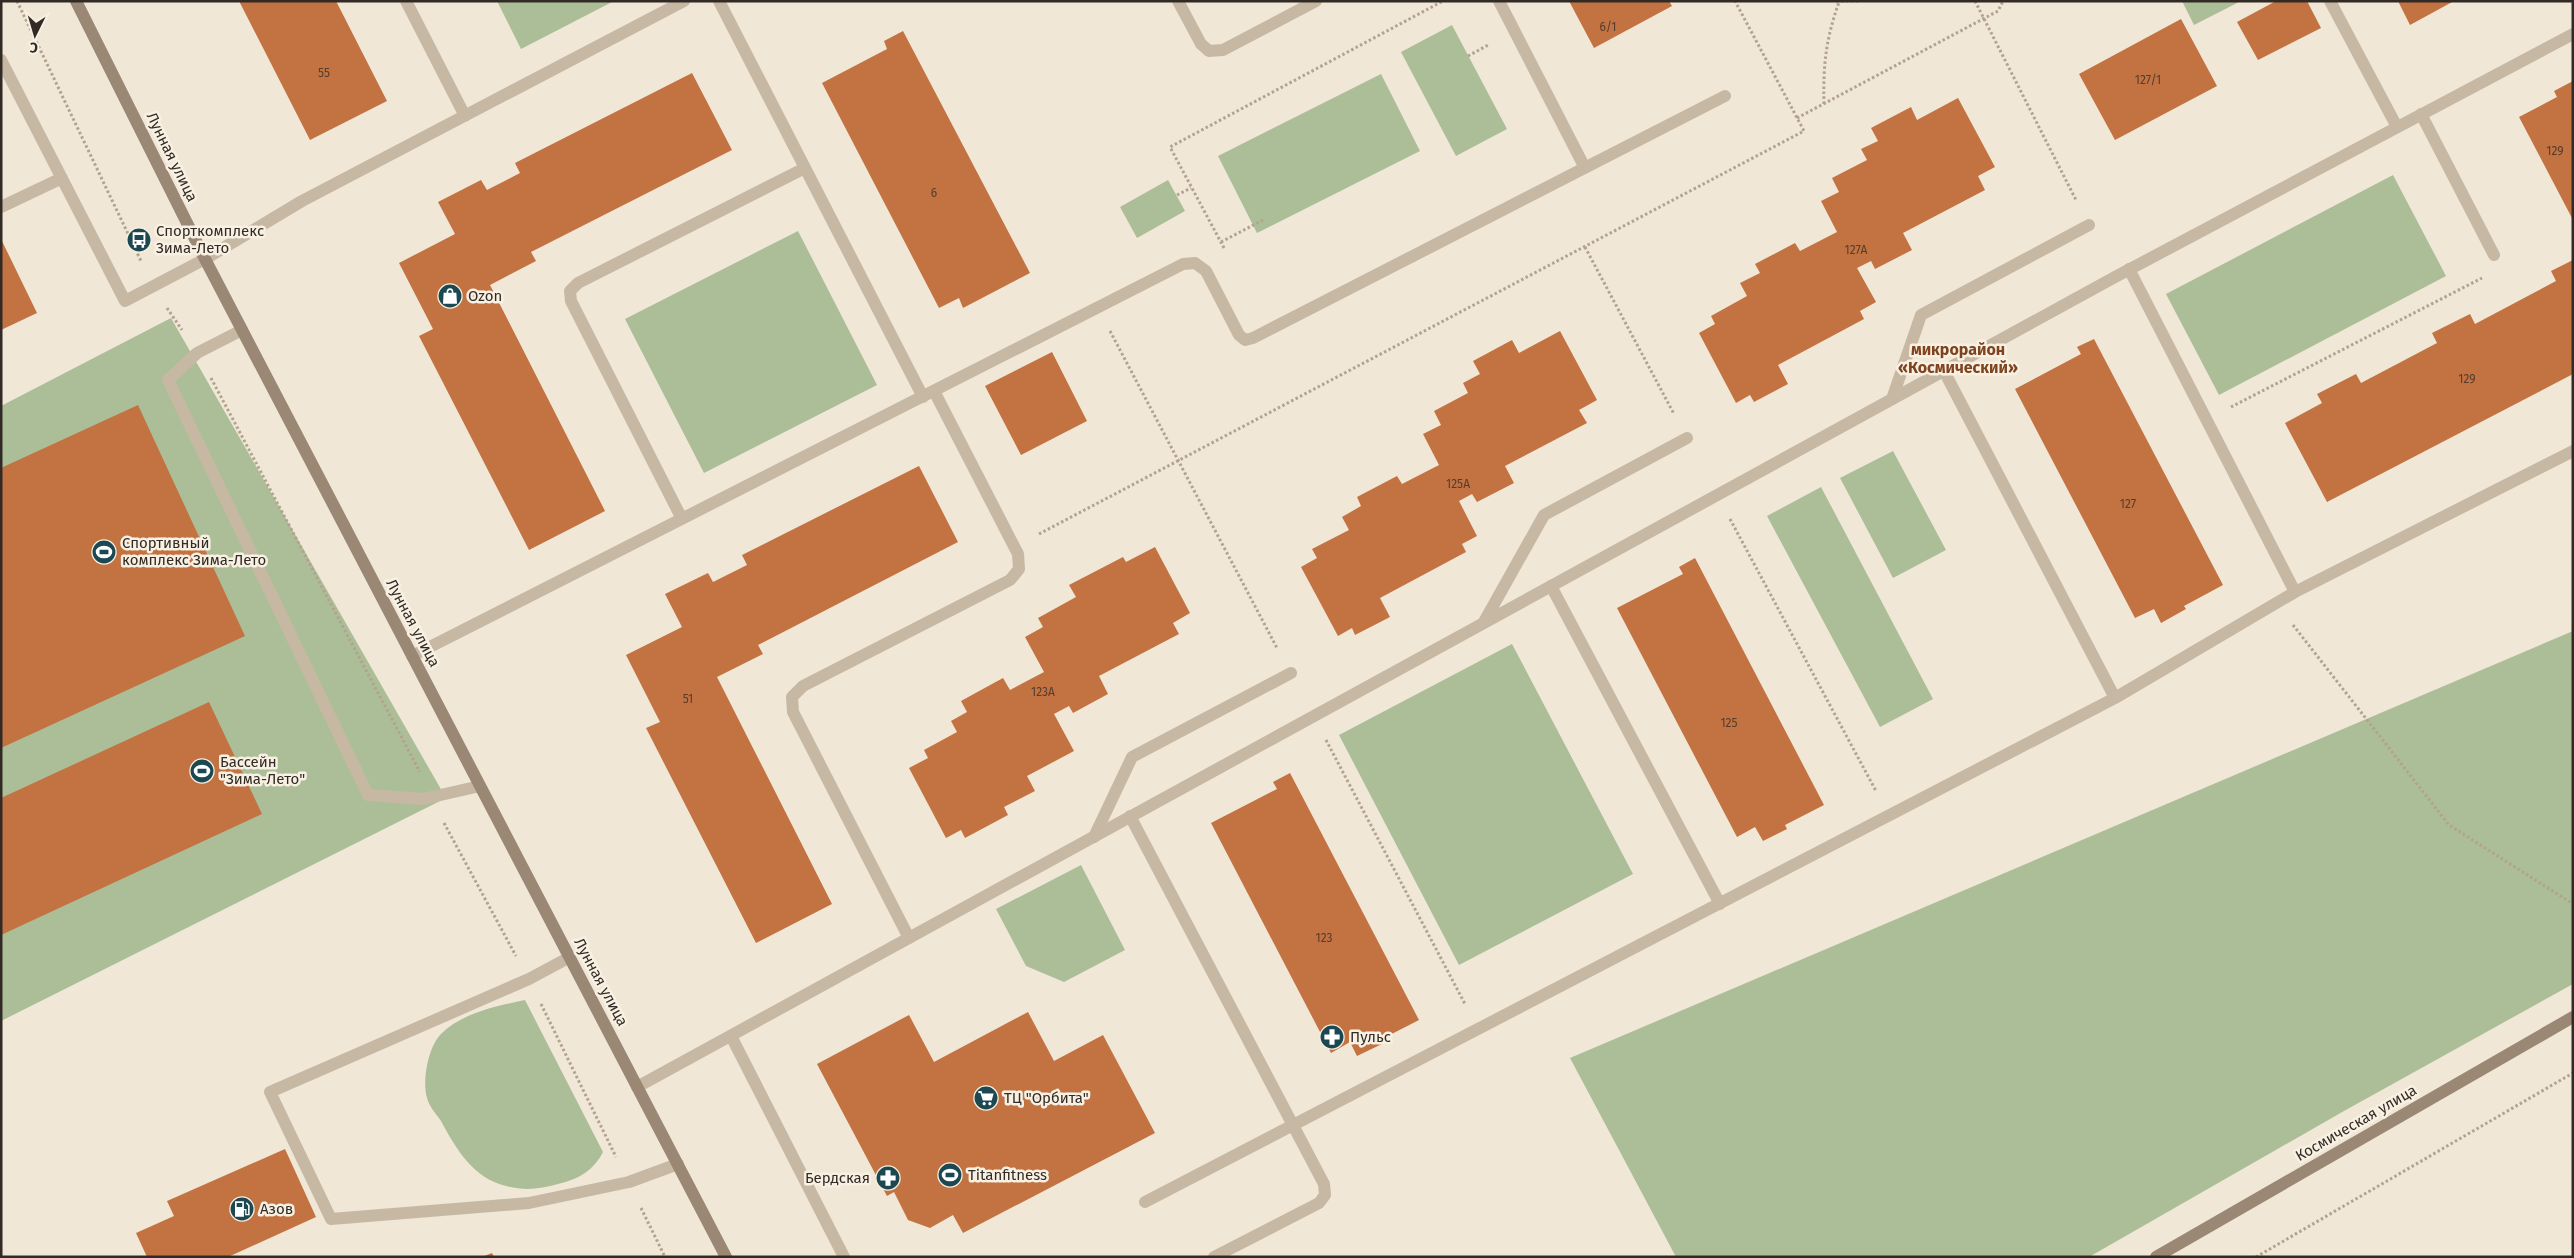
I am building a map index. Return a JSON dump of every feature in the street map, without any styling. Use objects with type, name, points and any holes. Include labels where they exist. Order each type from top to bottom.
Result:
[{"type":"street","name":"Лунная улица","points":[[76,1],[205,259],[726,1257]]},
{"type":"street","points":[[406,1],[465,116]]},
{"type":"street","points":[[1,60],[125,301],[205,259],[302,201],[684,1]]},
{"type":"street","points":[[719,1],[805,168],[1014,547],[1020,569],[1010,580],[803,686],[792,697],[793,712],[910,938]]},
{"type":"street","points":[[1178,1],[1201,44],[1209,51],[1222,50],[1316,1]]},
{"type":"street","points":[[1499,1],[1585,168]]},
{"type":"street","points":[[2330,1],[2397,127]]},
{"type":"street","points":[[637,1087],[2129,269],[2573,34]]},
{"type":"street","points":[[412,656],[1183,264],[1195,263],[1206,271],[1239,335],[1245,340],[1252,338],[1726,96]]},
{"type":"street","points":[[2421,114],[2494,255]]},
{"type":"street","points":[[682,519],[571,302],[570,291],[578,283],[805,168]]},
{"type":"street","points":[[1,207],[62,178]]},
{"type":"street","points":[[1892,399],[1921,316],[2089,226]]},
{"type":"street","points":[[2129,269],[2295,592]]},
{"type":"street","points":[[242,330],[197,353],[168,380],[368,795],[423,799],[480,786]]},
{"type":"street","points":[[1944,371],[2115,698]]},
{"type":"street","points":[[1484,622],[1544,516],[1687,438]]},
{"type":"street","points":[[1146,1202],[2115,698],[2276,602],[2573,451]]},
{"type":"street","points":[[1551,586],[1720,904]]},
{"type":"street","points":[[1094,837],[1132,758],[1291,673]]},
{"type":"street","points":[[1130,816],[1324,1184],[1325,1195],[1319,1203],[1214,1257]]},
{"type":"street","points":[[570,957],[529,979],[270,1092],[331,1219],[529,1203],[629,1182],[678,1164]]},
{"type":"street","name":"Космическая улица","points":[[2156,1257],[2573,1017]]},
{"type":"street","points":[[731,1036],[844,1257]]},
{"type":"path","points":[[17,1],[153,286],[197,353],[433,796],[441,818],[529,979],[665,1257]]},
{"type":"path","points":[[1225,250],[1170,147],[1443,1]]},
{"type":"path","points":[[1014,547],[1804,131],[1735,1]]},
{"type":"path","points":[[1824,104],[1823,69],[1828,34],[1838,1],[1858,1]]},
{"type":"path","points":[[1975,1],[2089,226]]},
{"type":"path","points":[[1797,118],[1984,19],[1998,11],[2003,1]]},
{"type":"path","points":[[1177,195],[1192,188]]},
{"type":"path","points":[[1221,242],[1265,219]]},
{"type":"path","points":[[1585,247],[1687,438]]},
{"type":"path","points":[[2206,419],[2491,273],[2496,266],[2494,255]]},
{"type":"path","points":[[1717,494],[1889,816]]},
{"type":"path","points":[[2276,602],[2450,825],[2573,904]]},
{"type":"path","points":[[2256,1257],[2573,1073]]},
{"type":"green space","points":[[497,1],[614,1],[521,49]]},
{"type":"green space","points":[[2182,1],[2241,1],[2194,25]]},
{"type":"green space","points":[[1452,25],[1507,129],[1456,156],[1401,52]]},
{"type":"green space","points":[[1381,74],[1420,151],[1257,233],[1218,156]]},
{"type":"green space","points":[[2393,175],[2446,276],[2219,395],[2166,294]]},
{"type":"green space","points":[[1168,180],[1185,211],[1137,238],[1120,207]]},
{"type":"green space","points":[[798,231],[877,385],[704,473],[625,319]]},
{"type":"green space","points":[[171,318],[446,798],[1,1021],[1,406]]},
{"type":"green space","points":[[1893,451],[1946,550],[1893,578],[1840,478]]},
{"type":"green space","points":[[1821,487],[1933,699],[1880,727],[1767,516]]},
{"type":"green space","points":[[2573,631],[2573,984],[2344,1111],[2089,1257],[1676,1257],[1570,1058]]},
{"type":"green space","points":[[1512,644],[1633,874],[1459,965],[1339,735]]},
{"type":"green space","points":[[1081,865],[1125,950],[1064,982],[1026,966],[996,909]]},
{"type":"green space","points":[[525,1000],[603,1152],[595,1164],[579,1177],[551,1186],[532,1189],[513,1188],[494,1182],[475,1169],[459,1152],[431,1107],[427,1098],[425,1083],[427,1064],[436,1040],[449,1027],[480,1011]]},
{"type":"building","points":[[239,1],[336,1],[387,101],[310,140]]},
{"type":"building","points":[[1569,1],[1669,1],[1672,6],[1594,48]]},
{"type":"building","points":[[2276,1],[2307,1],[2321,28],[2258,60],[2237,22]]},
{"type":"building","points":[[2398,1],[2454,1],[2410,25]]},
{"type":"building","points":[[2181,19],[2217,86],[2115,140],[2079,74]]},
{"type":"building","points":[[903,31],[1030,273],[963,308],[959,298],[939,308],[822,83],[887,49],[884,41]]},
{"type":"building","points":[[692,73],[732,150],[531,252],[536,261],[490,285],[605,511],[529,550],[419,336],[433,329],[399,263],[455,234],[438,202],[481,180],[487,190],[520,173],[515,163]]},
{"type":"building","points":[[2573,81],[2573,220],[2519,117],[2557,97],[2554,91]]},
{"type":"building","points":[[1958,98],[1995,167],[1978,176],[1985,190],[1903,233],[1912,250],[1875,269],[1871,261],[1857,268],[1876,302],[1860,311],[1864,319],[1778,365],[1788,384],[1754,402],[1750,395],[1736,403],[1699,333],[1715,324],[1711,316],[1747,296],[1740,283],[1760,273],[1755,264],[1795,243],[1800,251],[1837,232],[1821,201],[1839,192],[1832,178],[1867,160],[1861,149],[1878,141],[1871,128],[1911,107],[1917,120]]},
{"type":"building","points":[[1,239],[37,313],[1,330]]},
{"type":"building","points":[[2573,260],[2573,374],[2327,502],[2285,423],[2322,403],[2317,394],[2356,374],[2361,383],[2437,343],[2432,333],[2470,314],[2475,324],[2556,281],[2551,271]]},
{"type":"building","points":[[1560,331],[1597,400],[1579,410],[1587,423],[1505,466],[1514,483],[1477,502],[1472,494],[1459,501],[1477,536],[1462,544],[1466,552],[1380,598],[1390,617],[1355,635],[1352,628],[1338,636],[1301,567],[1317,558],[1312,549],[1349,530],[1342,517],[1361,506],[1357,497],[1397,476],[1402,484],[1439,465],[1423,434],[1441,425],[1434,411],[1468,393],[1463,383],[1480,374],[1473,361],[1512,340],[1519,353]]},
{"type":"building","points":[[2094,339],[2223,585],[2184,606],[2186,609],[2161,623],[2154,609],[2135,618],[2015,389],[2081,354],[2077,347]]},
{"type":"building","points":[[1052,352],[1087,421],[1021,455],[985,386]]},
{"type":"building","name":"Спортивный комплекс Зима-Лето","points":[[138,405],[245,636],[1,748],[1,468]]},
{"type":"building","points":[[919,466],[958,542],[758,645],[763,654],[717,677],[832,904],[756,943],[646,728],[660,722],[626,655],[682,627],[665,594],[708,573],[713,582],[747,565],[742,555]]},
{"type":"building","points":[[1155,547],[1190,613],[1173,623],[1179,634],[1099,676],[1108,694],[1073,713],[1069,706],[1054,714],[1074,751],[1027,776],[1035,791],[1004,807],[1008,815],[965,838],[961,830],[946,838],[909,768],[928,758],[924,750],[957,732],[951,721],[967,712],[961,701],[1003,678],[1010,690],[1044,672],[1025,637],[1043,627],[1038,618],[1076,597],[1069,585],[1123,557],[1126,562]]},
{"type":"building","points":[[1695,558],[1824,805],[1785,825],[1787,829],[1763,841],[1755,827],[1737,837],[1617,608],[1683,574],[1679,567]]},
{"type":"building","points":[[209,702],[262,814],[1,935],[1,798]]},
{"type":"building","points":[[1290,773],[1419,1020],[1380,1040],[1382,1044],[1357,1056],[1350,1042],[1331,1053],[1211,823],[1277,789],[1273,782]]},
{"type":"building","name":"ТЦ \"Орбита\"","points":[[1028,1012],[1054,1061],[1103,1035],[1155,1133],[963,1233],[953,1215],[930,1228],[908,1220],[894,1192],[887,1196],[817,1064],[909,1015],[934,1062]]},
{"type":"building","name":"Азов","points":[[285,1149],[316,1217],[228,1257],[147,1257],[136,1233],[174,1216],[167,1201]]},
{"type":"building","points":[[492,1253],[494,1257],[482,1257]]},
{"type":"place","name":"Спорткомплекс Зима-Лето","points":[[139,240]]},
{"type":"place","name":"Ozon","points":[[450,296]]},
{"type":"place","name":"Спортивный комплекс Зима-Лето","points":[[104,552]]},
{"type":"place","name":"Бассейн \"Зима-Лето\"","points":[[202,771]]},
{"type":"place","name":"Пульс","points":[[1332,1037]]},
{"type":"place","name":"ТЦ \"Орбита\"","points":[[986,1098]]},
{"type":"place","name":"Titanfitness","points":[[950,1175]]},
{"type":"place","name":"Бердская","points":[[888,1178]]},
{"type":"place","name":"Азов","points":[[242,1209]]},
{"type":"district","name":"микрорайон «Космический»","points":[[1958,358]]}]
